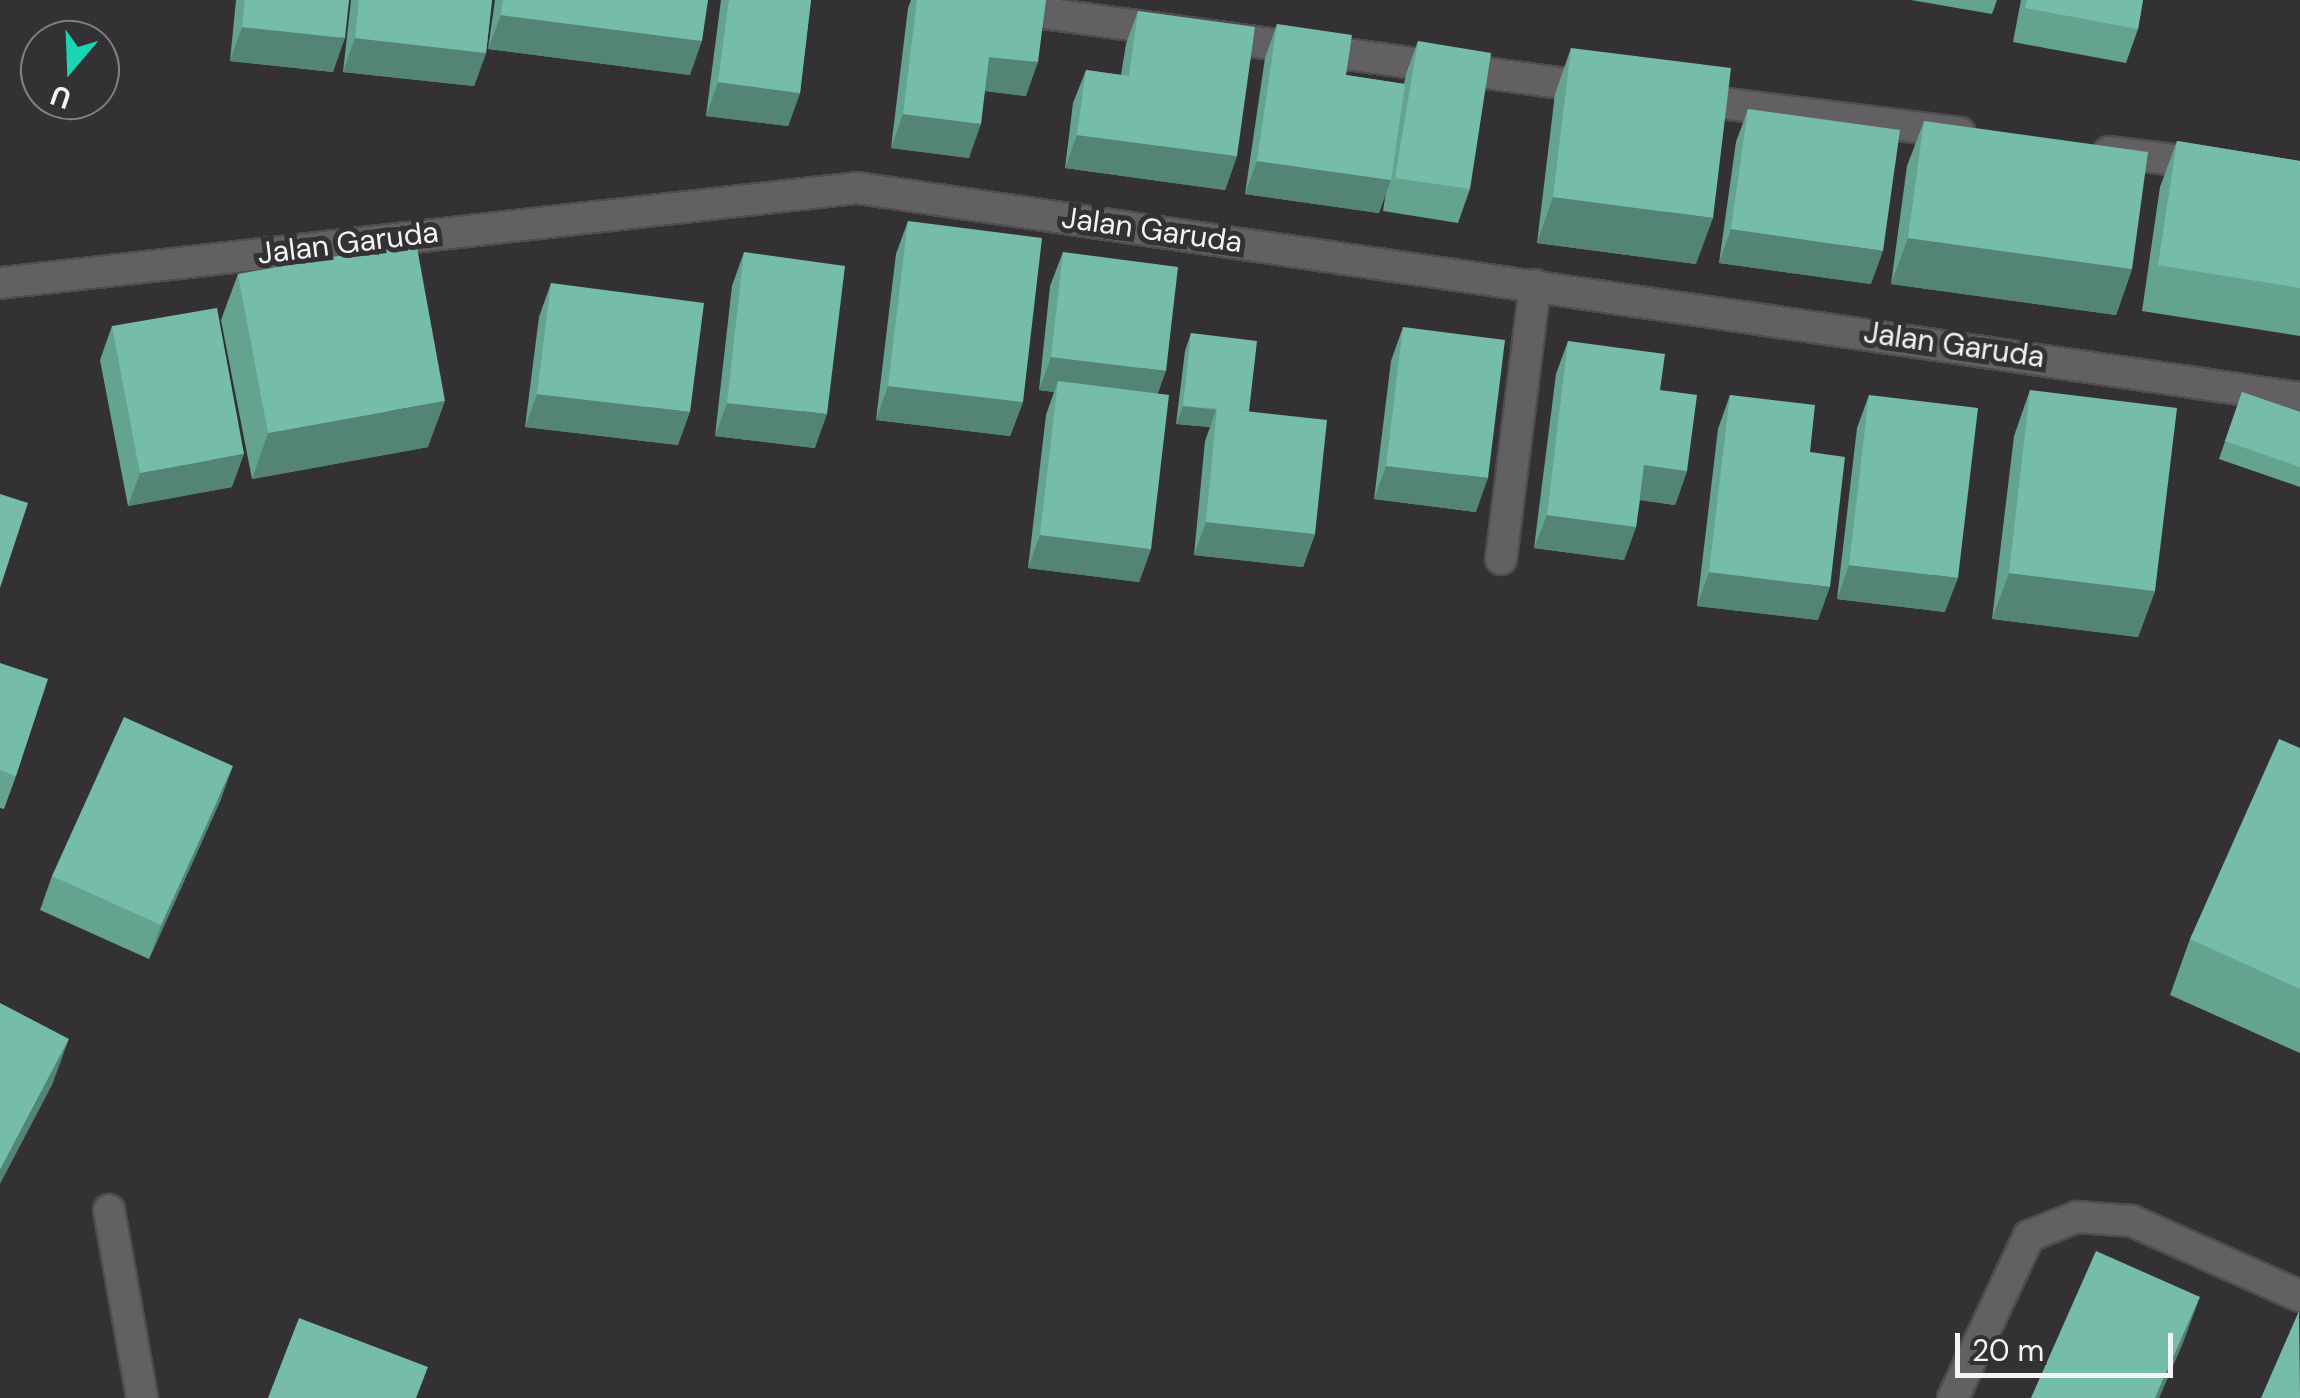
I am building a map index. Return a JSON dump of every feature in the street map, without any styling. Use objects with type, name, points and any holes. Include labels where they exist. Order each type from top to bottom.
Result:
[{"type":"street","points":[[946,0],[1622,91]]},
{"type":"street","points":[[1661,96],[1990,137]]},
{"type":"street","points":[[2068,146],[2242,168]]},
{"type":"street","name":"Jalan Garuda","points":[[0,283],[856,188],[2300,398]]},
{"type":"street","points":[[1501,558],[1535,285]]},
{"type":"street","points":[[109,1210],[142,1398]]},
{"type":"street","points":[[1954,1398],[2028,1236],[2078,1217],[2132,1220],[2300,1296]]},
{"type":"building","points":[[245,0],[349,0],[345,38],[242,27]]},
{"type":"building","points":[[359,0],[492,0],[486,53],[355,38]]},
{"type":"building","points":[[503,0],[708,0],[702,41],[501,15]]},
{"type":"building","points":[[729,0],[811,0],[800,93],[718,82]]},
{"type":"building","points":[[917,0],[1046,0],[1038,62],[989,57],[981,124],[903,114]]},
{"type":"building","points":[[2027,0],[2143,0],[2138,29],[2025,8]]},
{"type":"building","points":[[1138,11],[1255,27],[1237,156],[1077,135],[1086,70],[1129,76]]},
{"type":"building","points":[[1277,24],[1352,35],[1346,75],[1405,84],[1391,180],[1257,161]]},
{"type":"building","points":[[1418,41],[1491,53],[1470,189],[1395,178]]},
{"type":"building","points":[[1571,48],[1731,68],[1713,218],[1553,197]]},
{"type":"building","points":[[1748,109],[1900,130],[1883,251],[1731,229]]},
{"type":"building","points":[[1924,121],[2148,152],[2132,269],[1908,238]]},
{"type":"building","points":[[2177,141],[2300,161],[2300,288],[2158,265]]},
{"type":"building","points":[[908,221],[1042,238],[1023,402],[888,386]]},
{"type":"building","points":[[416,242],[445,401],[268,433],[238,274]]},
{"type":"building","points":[[744,252],[845,266],[827,414],[727,403]]},
{"type":"building","points":[[1063,252],[1178,267],[1166,371],[1051,357]]},
{"type":"building","points":[[551,283],[704,303],[690,412],[537,394]]},
{"type":"building","points":[[217,308],[244,454],[140,473],[112,326]]},
{"type":"building","points":[[1403,327],[1505,340],[1488,478],[1386,466]]},
{"type":"building","points":[[1191,333],[1257,341],[1249,411],[1183,406]]},
{"type":"building","points":[[1568,341],[1665,354],[1660,390],[1697,395],[1687,471],[1644,465],[1636,527],[1547,515]]},
{"type":"building","points":[[1058,381],[1169,395],[1151,549],[1040,535]]},
{"type":"building","points":[[2030,390],[2177,408],[2155,591],[2009,573]]},
{"type":"building","points":[[2242,392],[2300,412],[2300,467],[2225,441]]},
{"type":"building","points":[[1730,395],[1815,405],[1810,452],[1845,457],[1830,587],[1709,572]]},
{"type":"building","points":[[1869,395],[1978,408],[1958,578],[1849,565]]},
{"type":"building","points":[[1217,408],[1327,420],[1315,534],[1206,522]]},
{"type":"building","points":[[0,494],[28,503],[0,588]]},
{"type":"building","points":[[0,663],[48,679],[16,776],[0,770]]},
{"type":"building","points":[[124,717],[233,766],[161,925],[52,876]]},
{"type":"building","points":[[2279,739],[2300,748],[2300,989],[2190,939]]},
{"type":"building","points":[[0,1003],[69,1039],[0,1170]]},
{"type":"building","points":[[2096,1251],[2200,1297],[2155,1398],[2031,1398]]},
{"type":"building","points":[[2299,1311],[2300,1398],[2261,1398]]},
{"type":"building","points":[[299,1318],[428,1367],[416,1398],[268,1398]]}]
